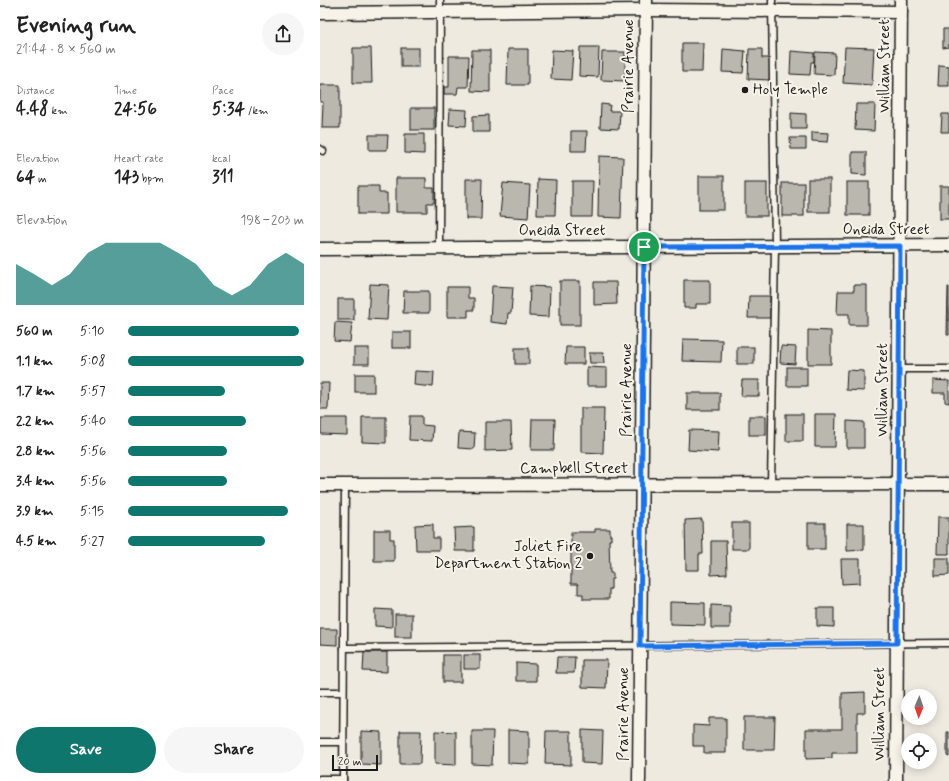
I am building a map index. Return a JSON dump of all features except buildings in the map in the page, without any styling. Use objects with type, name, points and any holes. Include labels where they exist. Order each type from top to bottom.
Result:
[{"type":"street","name":"William Street","points":[[896,781],[902,0]]},
{"type":"street","points":[[320,13],[440,6],[646,5],[772,6],[901,12]]},
{"type":"street","name":"Prairie Avenue","points":[[639,781],[646,5]]},
{"type":"street","name":"Oneida Street","points":[[320,249],[949,245]]},
{"type":"street","name":"Campbell Street","points":[[320,485],[949,484]]},
{"type":"lane","points":[[439,248],[440,6]]},
{"type":"lane","points":[[771,485],[775,246],[772,6]]},
{"type":"lane","points":[[899,369],[949,369]]},
{"type":"lane","points":[[320,779],[343,780],[345,485]]},
{"type":"lane","points":[[344,648],[949,643]]},
{"type":"lane","points":[[320,692],[343,692]]},
{"type":"lane","points":[[320,742],[343,742]]},
{"type":"place","name":"Holy Temple","points":[[745,90]]},
{"type":"place","name":"Joliet Fire Department Station 2","points":[[590,556]]},
{"type":"route","points":[[900,246],[897,643],[640,646],[644,247],[900,246]]}]
